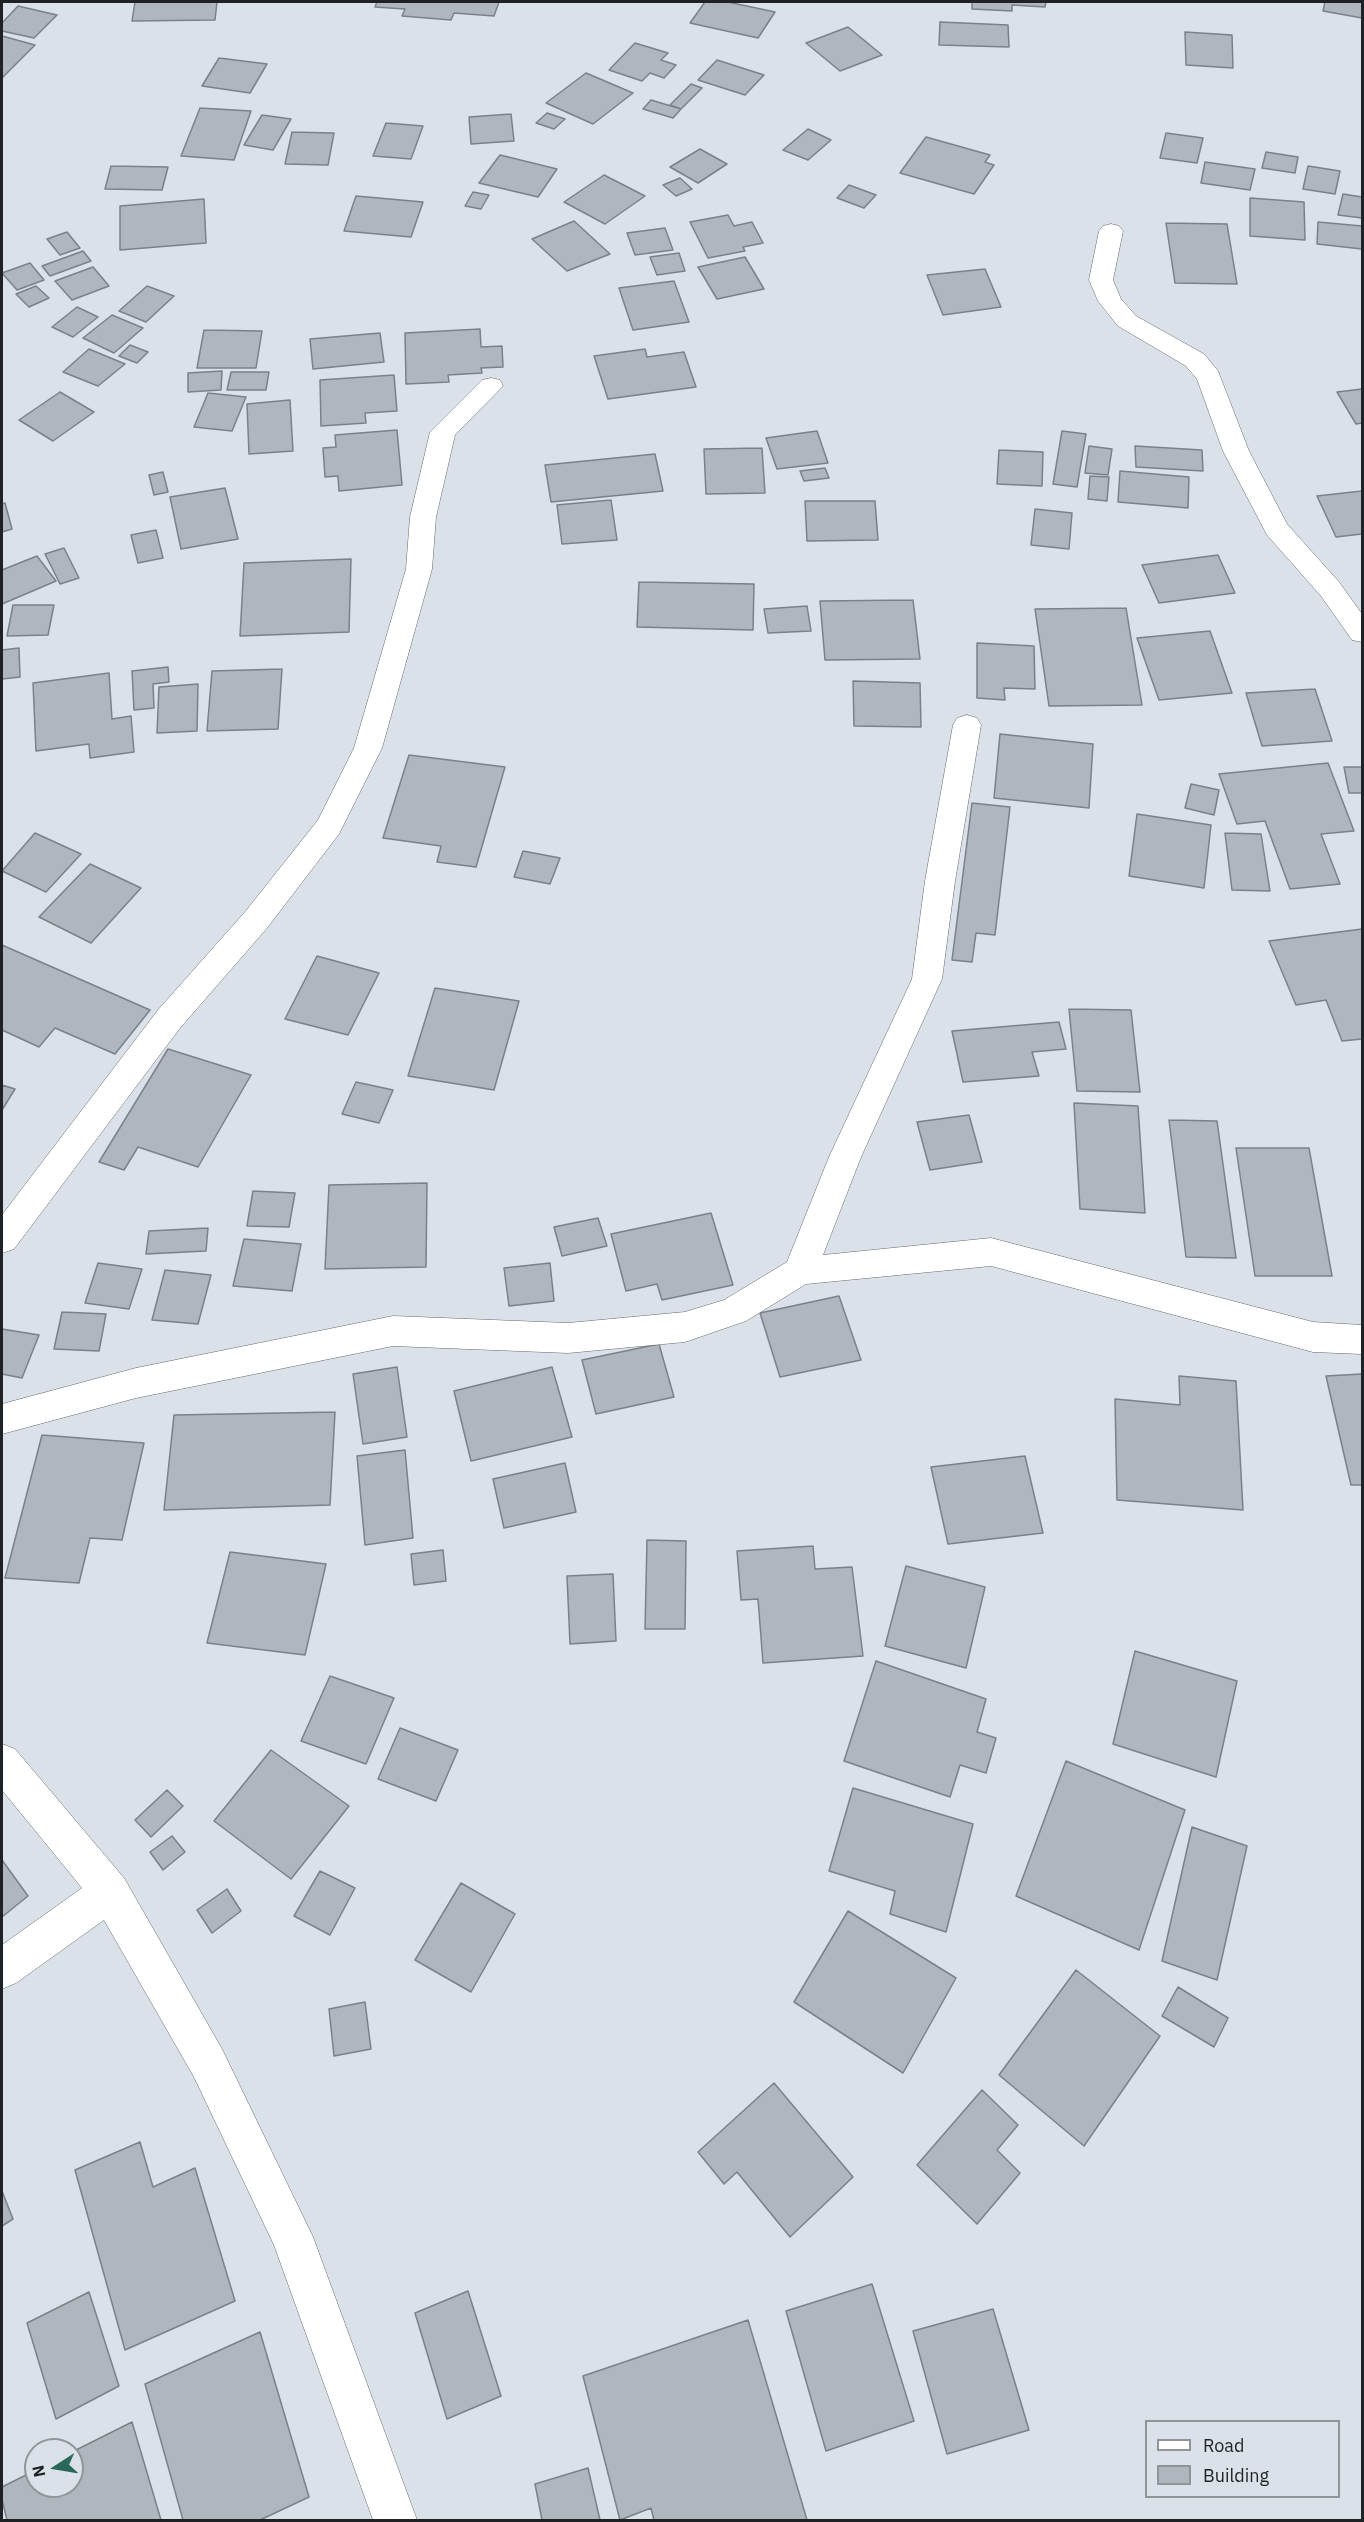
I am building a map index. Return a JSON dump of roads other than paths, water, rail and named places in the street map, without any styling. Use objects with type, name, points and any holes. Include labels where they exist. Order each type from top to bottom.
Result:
[{"type":"street","points":[[1111,231],[1101,280],[1110,301],[1127,321],[1195,360],[1209,377],[1236,451],[1275,529],[1330,589],[1362,633]]},
{"type":"street","points":[[2,1239],[169,1019],[256,920],[329,826],[371,737],[419,569],[423,517],[443,432],[491,386]]},
{"type":"street","points":[[800,1271],[845,1157],[927,979],[940,881],[967,725]]},
{"type":"street","points":[[2,1419],[136,1383],[393,1331],[568,1338],[686,1327],[734,1311],[800,1271],[991,1252],[1313,1337],[1362,1340]]},
{"type":"street","points":[[2,1762],[110,1892],[208,2063],[292,2237],[395,2520]]},
{"type":"street","points":[[2,1969],[110,1892]]}]
